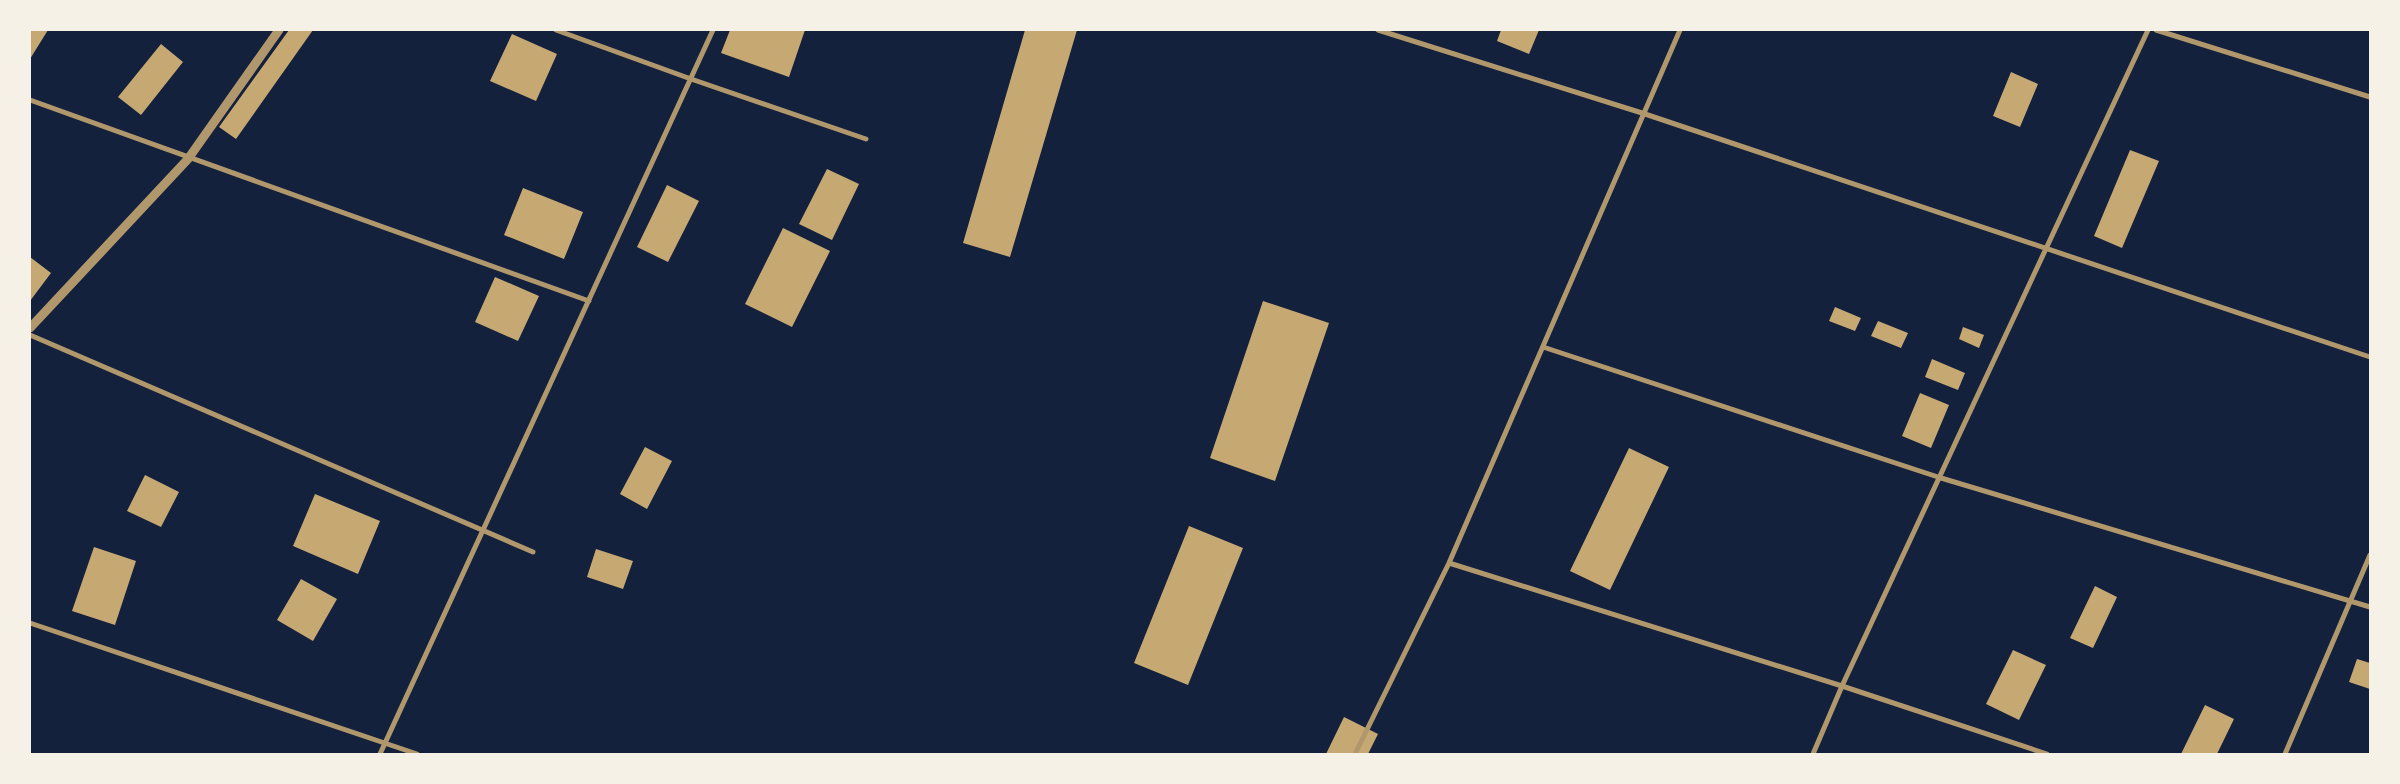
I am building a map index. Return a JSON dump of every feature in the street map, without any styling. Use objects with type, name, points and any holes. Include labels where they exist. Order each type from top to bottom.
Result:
[{"type":"street","points":[[30,328],[188,159],[279,30]]},
{"type":"street","points":[[556,30],[691,80],[866,139]]},
{"type":"street","points":[[380,754],[713,30]]},
{"type":"street","points":[[1378,30],[1642,113],[2370,357]]},
{"type":"street","points":[[1356,754],[1448,563],[1543,347],[1642,113],[1680,30]]},
{"type":"street","points":[[1813,754],[1842,686],[1941,478],[2148,30]]},
{"type":"street","points":[[2156,30],[2370,97]]},
{"type":"street","points":[[30,100],[188,159],[590,301]]},
{"type":"street","points":[[30,335],[533,552]]},
{"type":"street","points":[[1543,347],[1941,478],[2370,608]]},
{"type":"street","points":[[2286,754],[2370,555]]},
{"type":"street","points":[[1448,563],[1842,686],[2047,754]]},
{"type":"street","points":[[30,623],[417,754]]},
{"type":"building","points":[[30,30],[48,30],[30,59]]},
{"type":"building","points":[[289,30],[313,30],[236,139],[219,127]]},
{"type":"building","points":[[730,30],[805,30],[789,77],[721,53]]},
{"type":"building","points":[[1025,30],[1077,30],[1010,257],[963,243]]},
{"type":"building","points":[[1501,30],[1539,30],[1529,54],[1497,41]]},
{"type":"building","points":[[512,34],[557,54],[536,101],[490,81]]},
{"type":"building","points":[[161,44],[183,62],[141,115],[118,97]]},
{"type":"building","points":[[2011,72],[2038,84],[2020,127],[1993,116]]},
{"type":"building","points":[[2130,150],[2159,161],[2122,248],[2094,236]]},
{"type":"building","points":[[827,169],[859,184],[832,240],[799,224]]},
{"type":"building","points":[[667,185],[699,201],[668,262],[637,247]]},
{"type":"building","points":[[523,188],[583,212],[564,259],[504,235]]},
{"type":"building","points":[[783,228],[830,251],[792,327],[745,304]]},
{"type":"building","points":[[30,257],[51,273],[30,301]]},
{"type":"building","points":[[495,277],[539,296],[518,341],[475,322]]},
{"type":"building","points":[[1263,301],[1329,323],[1275,481],[1210,458]]},
{"type":"building","points":[[1835,307],[1861,318],[1855,331],[1829,321]]},
{"type":"building","points":[[1878,321],[1908,333],[1901,348],[1871,336]]},
{"type":"building","points":[[1963,327],[1984,335],[1979,348],[1959,339]]},
{"type":"building","points":[[1932,359],[1965,373],[1958,390],[1925,377]]},
{"type":"building","points":[[1920,393],[1949,405],[1931,448],[1902,436]]},
{"type":"building","points":[[645,447],[672,461],[647,509],[620,494]]},
{"type":"building","points":[[1629,448],[1669,467],[1610,590],[1570,571]]},
{"type":"building","points":[[145,475],[179,492],[161,527],[127,511]]},
{"type":"building","points":[[315,494],[380,521],[358,574],[293,546]]},
{"type":"building","points":[[1189,526],[1243,548],[1188,685],[1134,663]]},
{"type":"building","points":[[94,547],[136,561],[115,625],[72,611]]},
{"type":"building","points":[[596,549],[633,561],[623,589],[587,577]]},
{"type":"building","points":[[301,579],[337,599],[313,641],[277,620]]},
{"type":"building","points":[[2095,586],[2117,597],[2093,648],[2070,638]]},
{"type":"building","points":[[2013,650],[2046,665],[2019,720],[1986,704]]},
{"type":"building","points":[[2357,659],[2370,663],[2370,689],[2349,682]]},
{"type":"building","points":[[2205,705],[2234,719],[2217,754],[2181,754]]},
{"type":"building","points":[[1344,717],[1378,734],[1368,754],[1326,754]]}]
